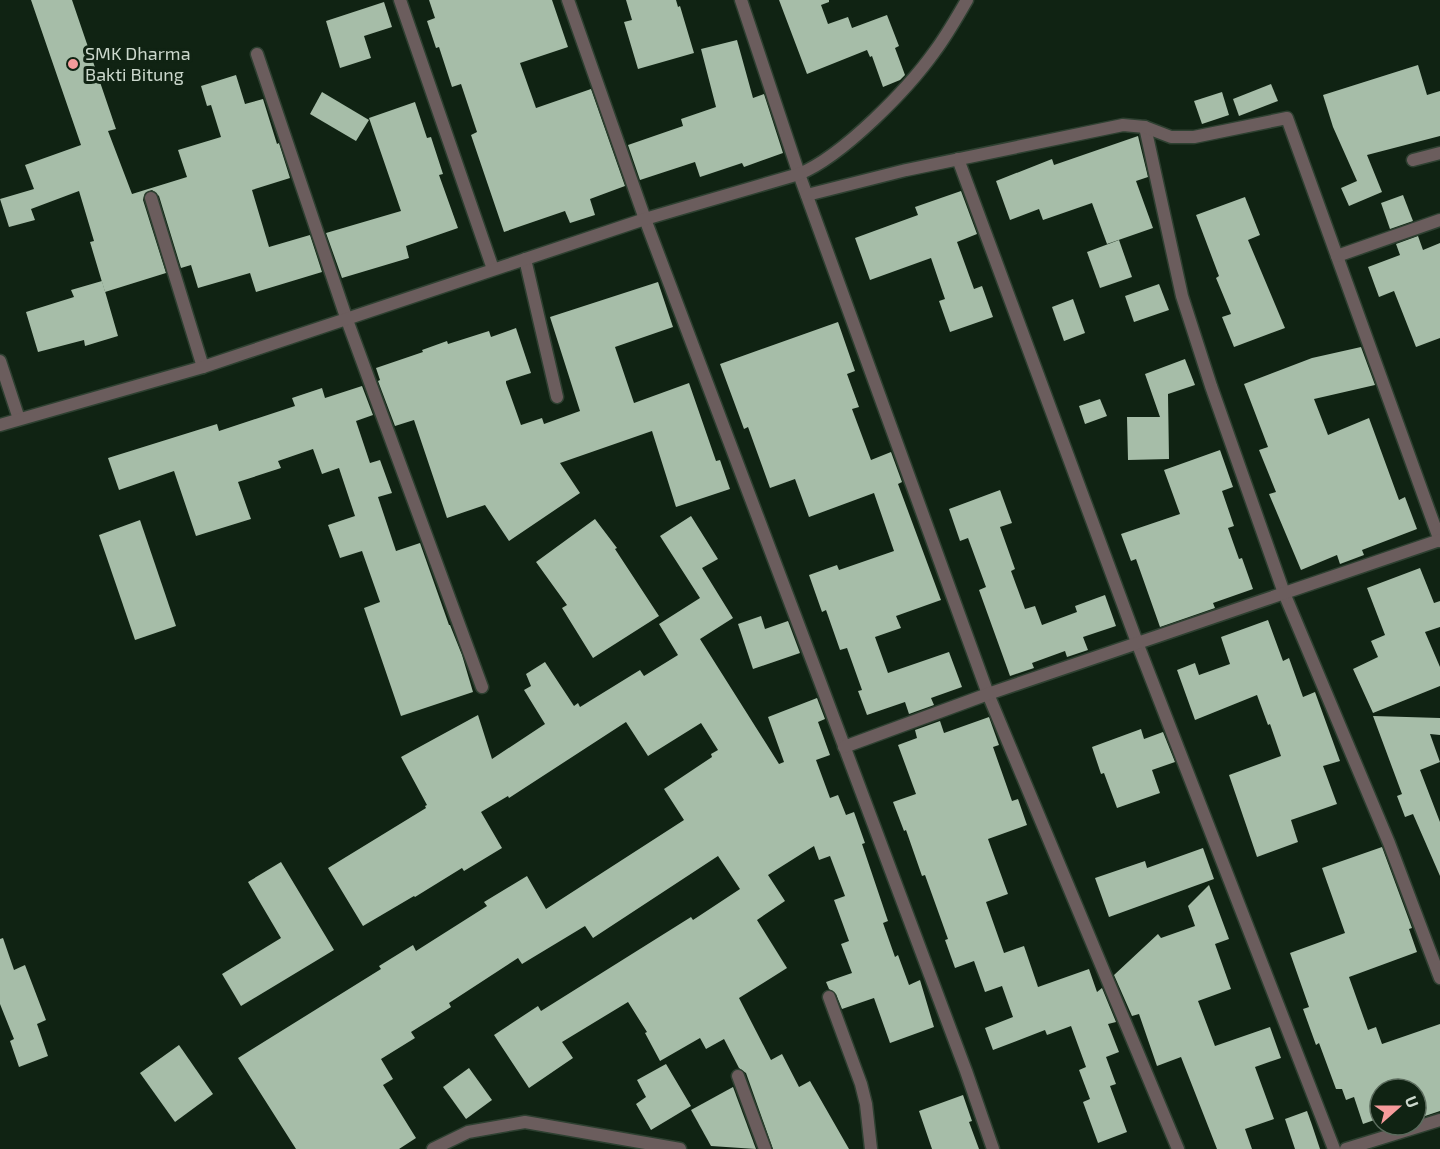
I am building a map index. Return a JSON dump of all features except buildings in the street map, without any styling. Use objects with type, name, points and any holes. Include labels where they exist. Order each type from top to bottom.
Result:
[{"type":"street","points":[[400,0],[493,269]]},
{"type":"street","points":[[568,0],[645,219],[966,1071],[993,1149]]},
{"type":"street","points":[[741,0],[807,195],[988,694],[1178,1149]]},
{"type":"street","points":[[0,425],[203,367],[645,219],[815,168],[861,132],[890,103],[935,52],[967,0]]},
{"type":"street","points":[[257,54],[347,320],[482,687]]},
{"type":"street","points":[[807,195],[958,159],[1123,125],[1144,127],[1171,137],[1194,137],[1287,118],[1440,540],[1138,645],[988,694],[844,747]]},
{"type":"street","points":[[1144,127],[1182,296],[1215,397],[1284,593],[1389,843],[1440,978]]},
{"type":"street","points":[[1413,160],[1440,153]]},
{"type":"street","points":[[958,159],[1138,645],[1334,1149]]},
{"type":"street","points":[[151,198],[203,367]]},
{"type":"street","points":[[1337,256],[1440,220]]},
{"type":"street","points":[[525,259],[557,397]]},
{"type":"street","points":[[0,361],[19,419]]},
{"type":"street","points":[[829,998],[861,1084],[866,1104],[871,1149]]},
{"type":"street","points":[[738,1076],[765,1149]]},
{"type":"street","points":[[1346,1149],[1440,1120]]},
{"type":"street","points":[[433,1149],[468,1132],[525,1122],[680,1149]]},
{"type":"place","name":"SMK Dharma Bakti Bitung","points":[[73,64]]}]
